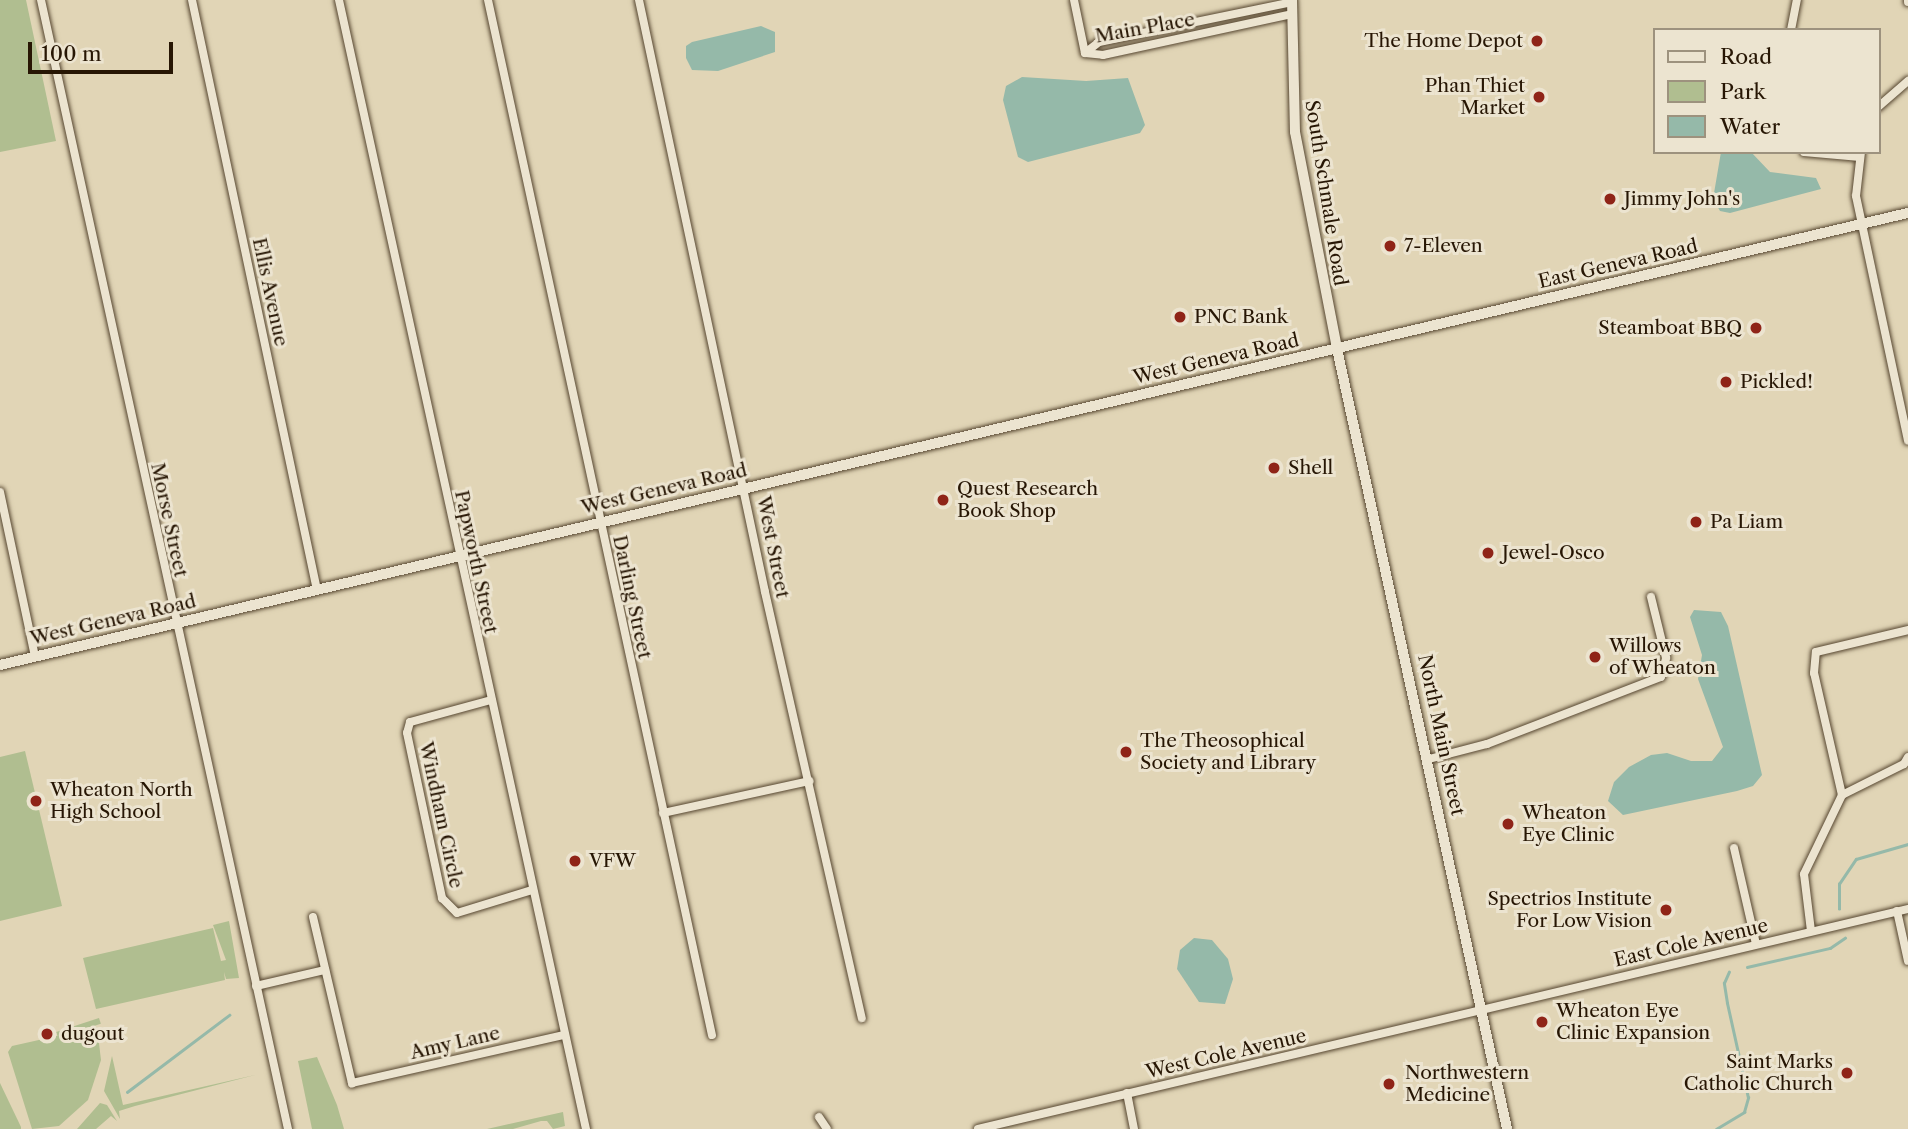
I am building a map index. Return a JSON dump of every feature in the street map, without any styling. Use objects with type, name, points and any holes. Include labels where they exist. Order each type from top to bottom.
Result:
[{"type":"main road","name":"South Schmale Road","points":[[1292,1],[1295,132],[1337,349]]},
{"type":"main road","name":"East Geneva Road","points":[[1337,349],[1908,213]]},
{"type":"main road","name":"West Geneva Road","points":[[0,665],[1337,349]]},
{"type":"street","name":"Morse Street","points":[[41,0],[288,1129]]},
{"type":"street","name":"Ellis Avenue","points":[[192,0],[317,590]]},
{"type":"street","name":"Papworth Street","points":[[339,0],[586,1129]]},
{"type":"street","name":"Darling Street","points":[[488,0],[712,1035]]},
{"type":"street","name":"West Street","points":[[639,0],[862,1018]]},
{"type":"street","name":"Main Place","points":[[1074,0],[1086,53]]},
{"type":"street","points":[[1791,28],[1797,0]]},
{"type":"street","name":"Main Place","points":[[1086,53],[1099,42],[1292,1]]},
{"type":"street","name":"Main Place","points":[[1086,53],[1103,55],[1292,14]]},
{"type":"street","points":[[1880,105],[1908,81]]},
{"type":"street","points":[[1841,154],[1860,155],[1856,196],[1908,441]]},
{"type":"street","name":"North Main Street","points":[[1337,349],[1429,760],[1507,1129]]},
{"type":"street","points":[[0,492],[35,656]]},
{"type":"street","points":[[1429,760],[1487,744],[1661,677],[1666,658],[1651,597]]},
{"type":"street","points":[[1842,795],[1814,673],[1816,652],[1908,630]]},
{"type":"street","name":"Windham Circle","points":[[491,700],[410,722],[407,733],[439,885],[445,905],[457,913],[532,890]]},
{"type":"street","points":[[1811,931],[1804,874],[1842,795],[1904,764],[1908,757]]},
{"type":"street","points":[[663,813],[810,781]]},
{"type":"street","points":[[1734,848],[1756,944]]},
{"type":"street","name":"East Cole Avenue","points":[[1482,1009],[1908,909]]},
{"type":"street","points":[[1897,911],[1908,961]]},
{"type":"street","points":[[256,986],[325,970],[313,917]]},
{"type":"street","name":"Amy Lane","points":[[325,970],[352,1083],[564,1035]]},
{"type":"street","name":"West Cole Avenue","points":[[978,1129],[1482,1009]]},
{"type":"street","points":[[1127,1093],[1134,1129]]},
{"type":"street","points":[[819,1117],[827,1129]]},
{"type":"green space","points":[[0,0],[26,0],[56,141],[0,152]]},
{"type":"green space","points":[[25,751],[62,906],[0,921],[0,757]]},
{"type":"green space","points":[[229,921],[239,978],[226,979],[224,972],[225,980],[96,1009],[83,958],[213,928],[221,961],[226,960],[213,925]]},
{"type":"green space","points":[[99,1018],[101,1024],[58,1038],[56,1032]]},
{"type":"green space","points":[[97,1027],[101,1060],[88,1100],[59,1126],[32,1129],[8,1052],[12,1046]]},
{"type":"green space","points":[[112,1056],[123,1105],[259,1074],[119,1111],[120,1119],[104,1091]]},
{"type":"green space","points":[[317,1057],[344,1129],[312,1129],[298,1061]]},
{"type":"green space","points":[[0,1083],[21,1127],[21,1129],[0,1129]]},
{"type":"green space","points":[[100,1103],[107,1105],[117,1121],[111,1116],[96,1129],[77,1129]]},
{"type":"green space","points":[[563,1112],[565,1126],[553,1129],[547,1121],[541,1121],[513,1129],[487,1129]]},
{"type":"water","points":[[761,26],[775,32],[775,52],[718,71],[692,70],[686,58],[686,46],[692,42]]},
{"type":"water","points":[[1022,77],[1086,81],[1128,78],[1145,125],[1140,133],[1028,162],[1018,157],[1003,100],[1006,86]]},
{"type":"water","points":[[1721,154],[1753,154],[1770,172],[1816,178],[1821,189],[1730,213],[1720,211],[1713,199]]},
{"type":"water","points":[[1694,610],[1721,612],[1728,626],[1762,775],[1753,786],[1737,791],[1623,815],[1608,801],[1614,782],[1629,767],[1651,755],[1667,753],[1691,761],[1712,761],[1723,747],[1698,679],[1702,655],[1690,617]]},
{"type":"water","points":[[1194,938],[1212,940],[1228,959],[1233,979],[1225,1004],[1199,1002],[1177,969],[1180,950]]},
{"type":"waterway","points":[[1839,909],[1839,884],[1856,859],[1908,844]]},
{"type":"waterway","points":[[1747,967],[1830,948],[1845,938]]},
{"type":"waterway","points":[[1716,1129],[1744,1112],[1748,1098],[1727,1003],[1724,983],[1729,972]]},
{"type":"waterway","points":[[127,1092],[229,1015]]},
{"type":"place","name":"The Home Depot","points":[[1537,41]]},
{"type":"place","name":"Phan Thiet Market","points":[[1539,97]]},
{"type":"place","name":"Jimmy John's","points":[[1610,199]]},
{"type":"place","name":"7-Eleven","points":[[1390,246]]},
{"type":"place","name":"PNC Bank","points":[[1180,317]]},
{"type":"place","name":"Steamboat BBQ","points":[[1756,328]]},
{"type":"place","name":"Pickled!","points":[[1726,382]]},
{"type":"place","name":"Shell","points":[[1274,468]]},
{"type":"place","name":"Quest Research Book Shop","points":[[943,500]]},
{"type":"place","name":"Pa Liam","points":[[1696,522]]},
{"type":"place","name":"Jewel-Osco","points":[[1488,553]]},
{"type":"place","name":"Willows of Wheaton","points":[[1595,657]]},
{"type":"place","name":"The Theosophical Society and Library","points":[[1126,752]]},
{"type":"place","name":"Wheaton North High School","points":[[36,801]]},
{"type":"place","name":"Wheaton Eye Clinic","points":[[1508,824]]},
{"type":"place","name":"VFW","points":[[575,861]]},
{"type":"place","name":"Spectrios Institute For Low Vision","points":[[1666,910]]},
{"type":"place","name":"Wheaton Eye Clinic Expansion","points":[[1542,1022]]},
{"type":"place","name":"dugout","points":[[47,1034]]},
{"type":"place","name":"Saint Marks Catholic Church","points":[[1847,1073]]},
{"type":"place","name":"Northwestern Medicine","points":[[1389,1084]]}]
